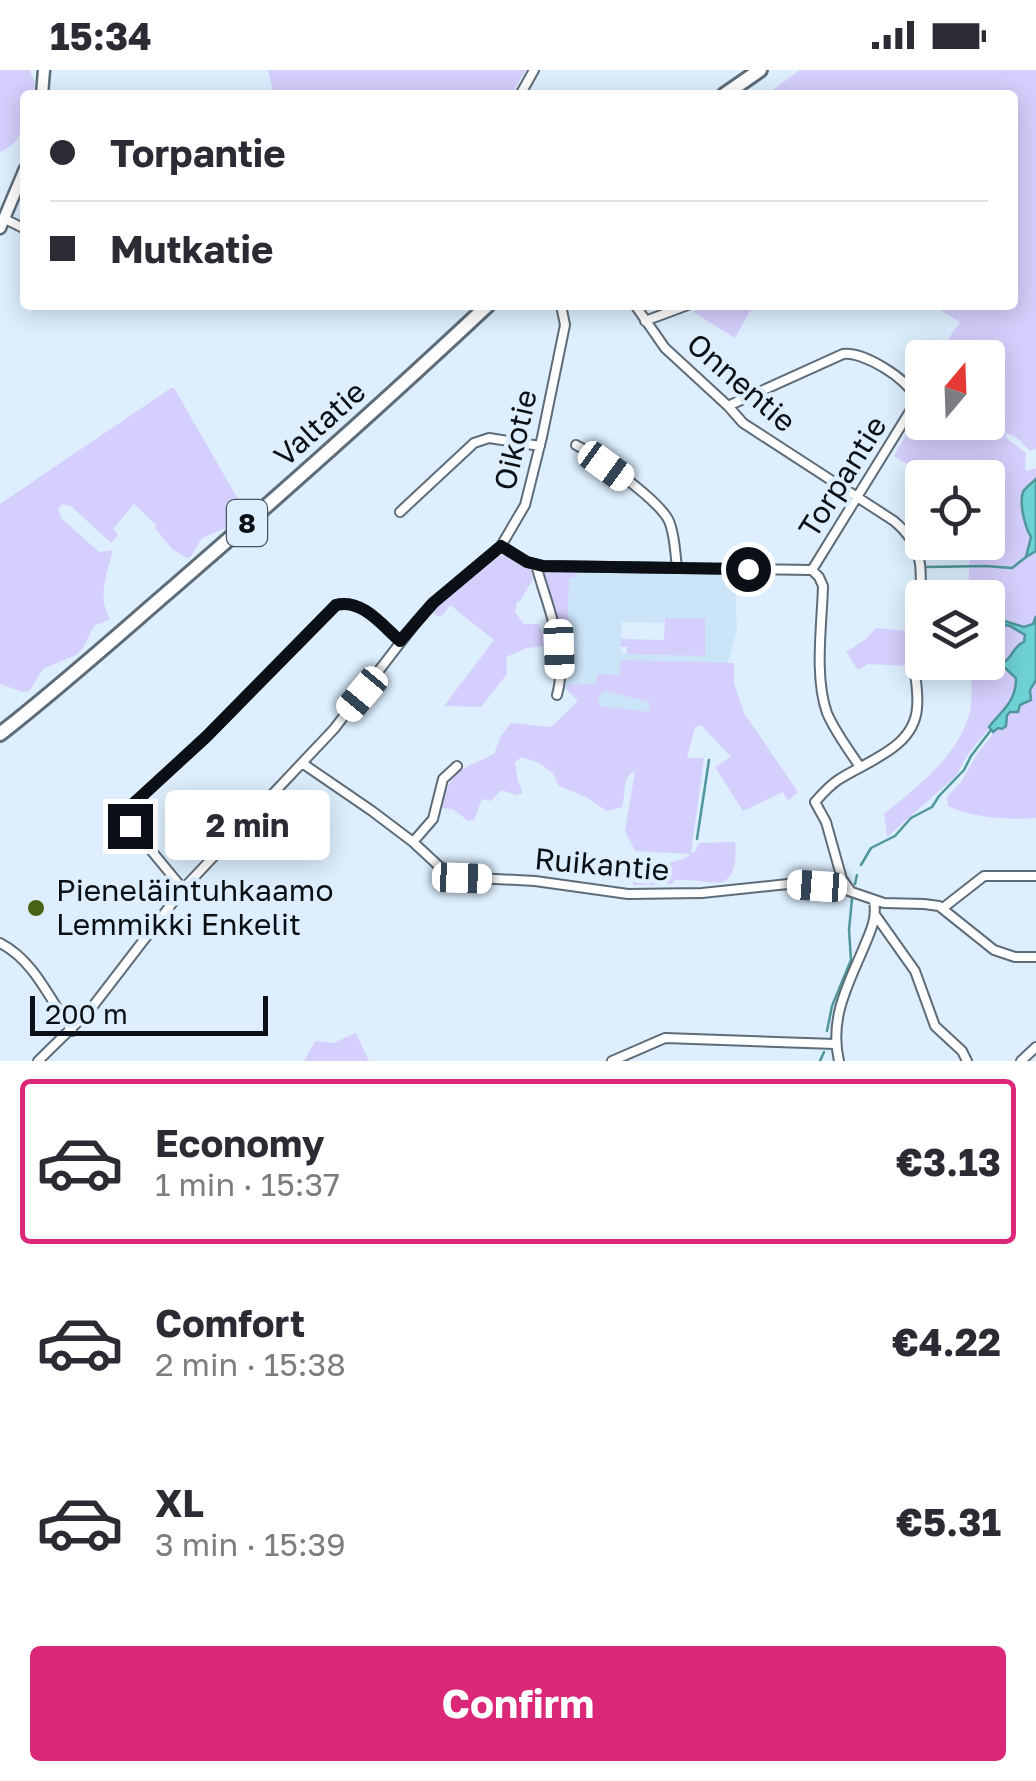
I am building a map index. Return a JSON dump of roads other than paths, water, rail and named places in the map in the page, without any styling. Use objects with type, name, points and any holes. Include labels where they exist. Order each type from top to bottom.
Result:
[{"type":"highway","points":[[731,90],[760,70]]},
{"type":"highway","name":"Valtatie","points":[[0,734],[222,545],[483,310]]},
{"type":"street","points":[[2,224],[20,181]]},
{"type":"street","name":"Oikotie","points":[[38,1061],[72,1030],[122,971],[182,889],[362,694],[433,603],[501,546],[525,504],[565,325],[564,310]]},
{"type":"street","name":"Onnentie","points":[[638,310],[665,348],[743,423],[894,521],[912,538],[920,580]]},
{"type":"street","points":[[645,321],[675,310]]},
{"type":"street","name":"Torpantie","points":[[501,546],[536,565],[812,570],[912,408],[914,392],[872,360],[851,353],[728,406]]},
{"type":"street","points":[[400,512],[474,442],[490,438],[540,446]]},
{"type":"street","points":[[576,446],[663,511],[672,530],[677,568]]},
{"type":"street","points":[[536,565],[558,644],[557,695]]},
{"type":"street","points":[[812,570],[822,586],[824,701],[836,731],[860,767]]},
{"type":"street","points":[[182,889],[130,826],[132,805],[206,737],[336,605],[342,602],[359,606],[400,641]]},
{"type":"street","points":[[850,890],[842,879],[826,822],[814,802],[840,779],[897,745],[913,726],[918,704],[915,680]]},
{"type":"street","name":"Ruikantie","points":[[302,763],[413,842],[446,872],[462,878],[535,881],[628,894],[702,893],[788,884],[850,890],[874,901]]},
{"type":"street","points":[[413,842],[435,815],[443,779],[457,766]]},
{"type":"street","points":[[943,908],[988,874],[1036,876]]},
{"type":"street","points":[[967,1061],[962,1051],[935,1026],[915,971],[876,916],[874,901],[943,908],[994,950],[1015,958],[1036,957]]},
{"type":"street","points":[[838,1061],[835,1044],[840,1001],[876,916]]},
{"type":"street","points":[[0,943],[27,963],[72,1030]]},
{"type":"street","points":[[612,1061],[665,1038],[835,1044]]},
{"type":"street","points":[[1021,1061],[1036,1048]]},
{"type":"waterway","points":[[927,567],[1012,568],[1026,557]]},
{"type":"waterway","points":[[861,865],[871,848],[895,836],[911,818],[932,807],[991,730]]},
{"type":"waterway","points":[[697,839],[709,760]]},
{"type":"waterway","points":[[855,884],[857,875]]},
{"type":"waterway","points":[[827,1031],[832,1006],[851,960],[852,899]]},
{"type":"waterway","points":[[820,1061],[824,1052]]},
{"type":"place","name":"Pieneläintuhkaamo Lemmikki Enkelit","points":[[36,908]]}]
